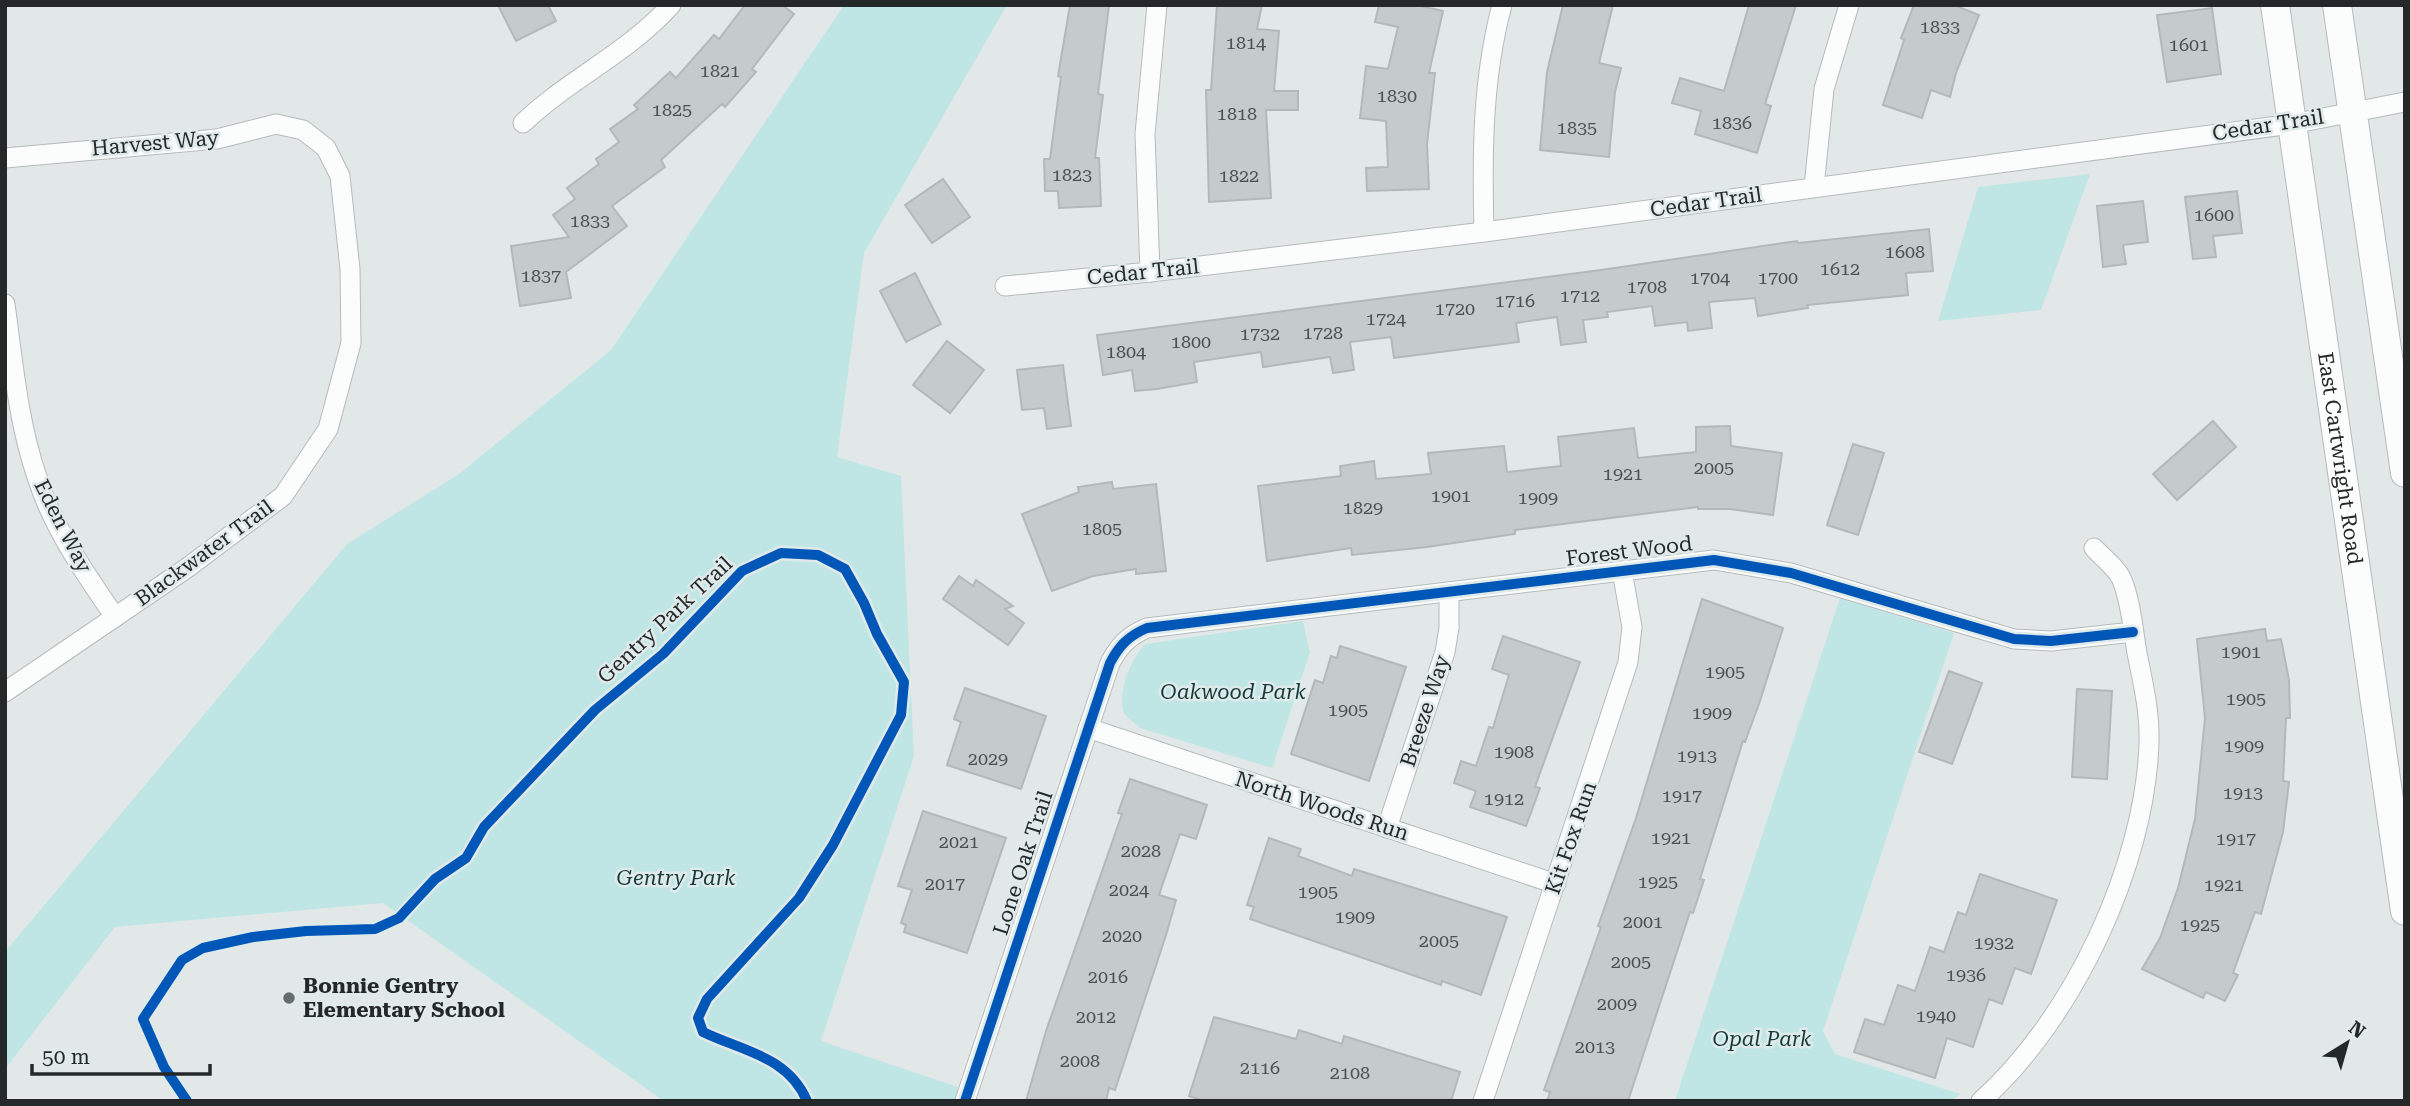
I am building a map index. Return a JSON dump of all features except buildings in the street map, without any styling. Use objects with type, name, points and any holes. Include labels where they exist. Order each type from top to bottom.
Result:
[{"type":"main road","name":"East Cartwright Road","points":[[2275,5],[2405,911]]},
{"type":"main road","points":[[2337,5],[2405,473]]},
{"type":"street","points":[[523,123],[551,96],[628,46],[671,5]]},
{"type":"street","points":[[1150,272],[1145,134],[1157,5]]},
{"type":"street","points":[[1484,232],[1482,135],[1487,78],[1502,5]]},
{"type":"street","points":[[1814,187],[1821,107],[1849,5]]},
{"type":"street","name":"Cedar Trail","points":[[1005,286],[1150,272],[1484,232],[2291,124],[2405,102]]},
{"type":"street","name":"Harvest Way","points":[[5,158],[217,139],[276,124],[303,130]]},
{"type":"street","name":"Blackwater Trail","points":[[5,692],[283,496],[328,429],[351,343],[350,269],[341,176],[326,148],[303,130]]},
{"type":"street","name":"Eden Way","points":[[5,304],[20,404],[37,478],[74,556],[115,617]]},
{"type":"street","points":[[1981,1101],[2044,1029],[2083,971],[2108,916],[2125,868],[2141,804],[2149,743],[2146,699],[2122,579],[2094,548]]},
{"type":"street","name":"Forest Wood","points":[[1124,640],[1147,628],[1714,560],[1755,565],[2014,639],[2051,641],[2133,632]]},
{"type":"street","name":"Kit Fox Run","points":[[1483,1101],[1628,662],[1632,627],[1622,571]]},
{"type":"street","name":"Breeze Way","points":[[1387,828],[1445,652],[1450,628],[1449,592]]},
{"type":"street","name":"Lone Oak Trail","points":[[965,1101],[1110,663],[1124,640]]},
{"type":"street","name":"North Woods Run","points":[[1088,728],[1556,884]]},
{"type":"green space","name":"Gentry Park","points":[[844,5],[1007,5],[864,253],[837,457],[901,476],[914,756],[821,1041],[958,1087],[955,1101],[664,1101],[383,903],[115,927],[5,1069],[5,952],[347,544],[459,474],[611,350]]},
{"type":"green space","points":[[2090,174],[2041,310],[1938,321],[1978,187]]},
{"type":"green space","name":"Opal Park","points":[[1840,598],[1954,633],[1823,1031],[1835,1054],[1960,1094],[1952,1101],[1675,1101]]},
{"type":"green space","name":"Oakwood Park","points":[[1303,621],[1310,652],[1272,768],[1140,728],[1124,714],[1122,697],[1126,677],[1135,658],[1146,644]]},
{"type":"cycle path","name":"Gentry Park Trail","points":[[187,1101],[164,1067],[143,1019],[182,960],[203,948],[253,937],[306,931],[375,929],[399,918],[435,879],[466,858],[484,827],[595,710],[663,654],[742,571],[781,553],[818,555],[845,569],[904,682],[901,715],[833,845],[799,898],[707,999],[698,1018],[703,1032],[776,1064],[799,1086],[807,1101]]},
{"type":"cycle path","points":[[965,1101],[1110,663],[1125,642],[1147,628],[1714,560],[1791,573],[2014,639],[2051,641],[2133,632]]},
{"type":"place","name":"Bonnie Gentry Elementary School","points":[[289,998]]}]
